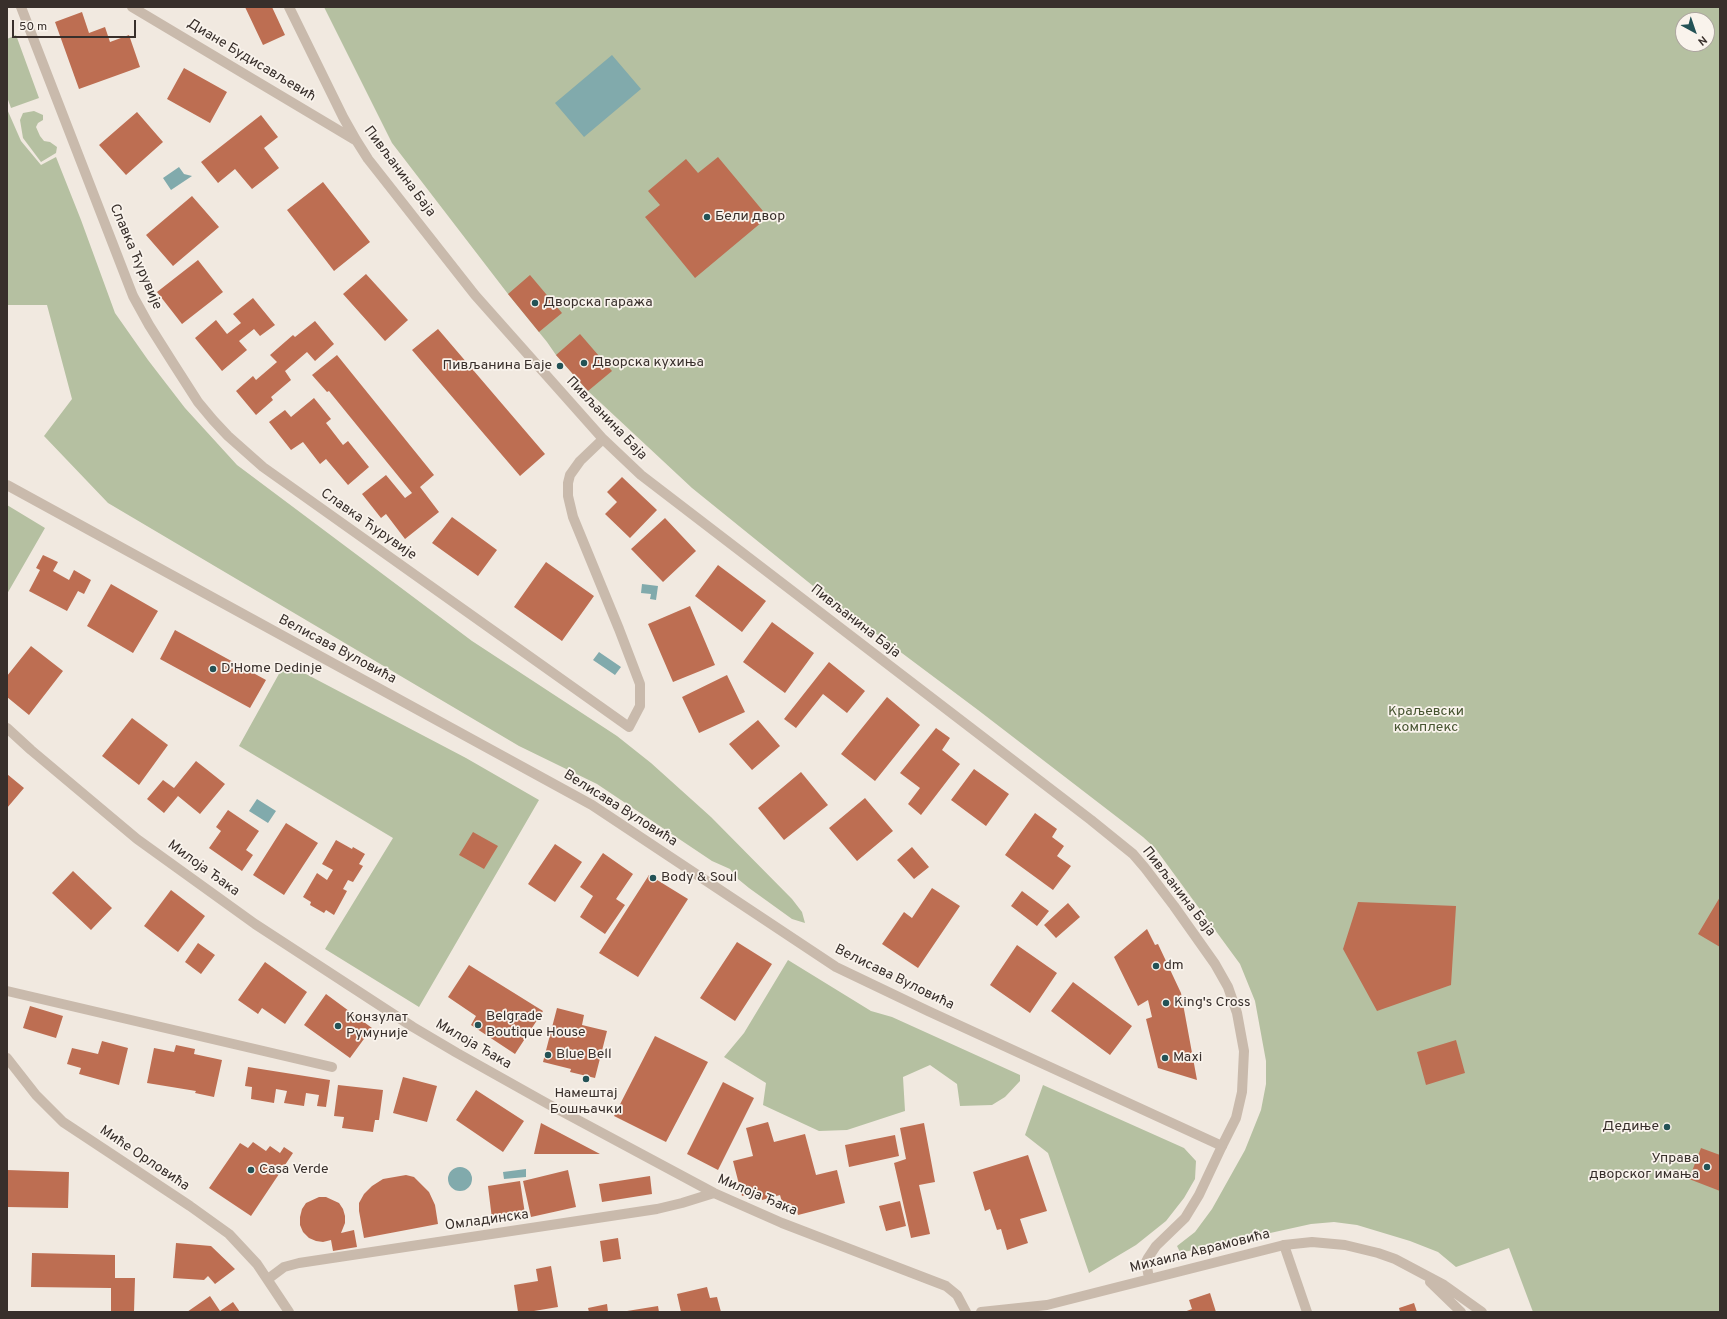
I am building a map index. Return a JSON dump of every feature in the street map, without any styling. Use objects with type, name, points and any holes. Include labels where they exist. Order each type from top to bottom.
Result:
[{"type":"street","name":"Славка Ћурувије","points":[[21,7],[133,296],[149,325],[198,402],[213,420],[228,436],[263,467],[629,727],[640,706],[640,684],[573,517],[568,496],[568,483],[570,475],[580,461],[603,439]]},
{"type":"street","name":"Диане Будисављевић","points":[[132,7],[356,140]]},
{"type":"street","name":"Пивљанина Баја","points":[[289,7],[356,140],[373,165],[476,295],[603,439],[641,475],[1091,820],[1133,854],[1174,906],[1215,964],[1228,987],[1237,1013],[1244,1051],[1242,1092],[1236,1118],[1199,1195],[1185,1218],[1156,1246],[1148,1258],[1146,1262],[1149,1278]]},
{"type":"street","name":"Велисава Вуловића","points":[[7,485],[592,805],[836,967],[928,1011],[1222,1146]]},
{"type":"street","name":"Милоја Ђака","points":[[7,728],[30,750],[137,839],[242,915],[291,948],[457,1053],[714,1193],[782,1223],[946,1286],[957,1295],[966,1312]]},
{"type":"street","points":[[7,991],[332,1067]]},
{"type":"street","name":"Миће Орловића","points":[[7,1058],[36,1095],[63,1122],[218,1226],[250,1255],[268,1279],[289,1312]]},
{"type":"street","name":"Омладинска","points":[[268,1279],[284,1267],[299,1263],[657,1208],[682,1203],[714,1193]]},
{"type":"street","name":"Михаила Аврамовића","points":[[981,1312],[1047,1305],[1284,1245],[1312,1242],[1345,1245],[1395,1259],[1456,1293],[1482,1312]]},
{"type":"street","points":[[1284,1245],[1307,1312]]},
{"type":"street","points":[[1422,1274],[1461,1312]]},
{"type":"green space","name":"Краљевски комплекс","points":[[324,7],[1720,7],[1720,1312],[1533,1312],[1509,1248],[1456,1267],[1438,1252],[1410,1241],[1357,1225],[1334,1222],[1311,1224],[1180,1252],[1177,1246],[1195,1232],[1212,1209],[1245,1150],[1261,1110],[1266,1084],[1266,1061],[1255,1001],[1240,964],[1155,848],[1143,837],[978,710],[823,594],[692,488],[588,391],[556,355],[392,143]]},
{"type":"green space","points":[[16,35],[39,98],[11,108],[7,97],[7,39]]},
{"type":"green space","points":[[7,109],[21,141],[41,165],[56,157],[115,313],[148,360],[185,408],[237,465],[472,641],[617,736],[651,763],[711,817],[792,899],[802,912],[805,923],[792,919],[749,888],[738,879],[730,869],[712,861],[597,784],[519,746],[108,503],[44,436],[72,399],[47,305],[7,305]]},
{"type":"green space","points":[[34,111],[43,115],[43,120],[38,123],[36,127],[40,136],[44,141],[50,142],[57,147],[56,153],[41,162],[23,138],[20,120],[23,113]]},
{"type":"green space","points":[[7,505],[45,528],[7,594]]},
{"type":"green space","points":[[285,663],[466,758],[539,800],[419,1007],[325,949],[393,838],[239,746]]},
{"type":"green space","points":[[788,960],[871,1011],[892,1017],[1020,1075],[1020,1081],[1005,1097],[992,1105],[960,1106],[957,1084],[930,1065],[903,1077],[905,1111],[847,1130],[819,1131],[763,1105],[766,1083],[724,1057],[744,1033]]},
{"type":"green space","points":[[1043,1085],[1184,1148],[1196,1161],[1195,1179],[1184,1198],[1166,1221],[1136,1245],[1089,1273],[1048,1153],[1025,1135]]},
{"type":"water","points":[[612,55],[641,89],[584,137],[555,103]]},
{"type":"water","points":[[179,167],[184,174],[192,176],[171,190],[163,178]]},
{"type":"water","points":[[642,584],[658,586],[656,600],[650,599],[651,594],[641,593]]},
{"type":"water","points":[[599,652],[621,667],[615,675],[593,660]]},
{"type":"water","points":[[257,799],[276,811],[268,823],[249,811]]},
{"type":"water","points":[[460,1167],[469,1170],[472,1179],[469,1188],[460,1191],[451,1188],[448,1179],[451,1170]]},
{"type":"water","points":[[526,1169],[526,1177],[504,1179],[503,1172]]},
{"type":"building","points":[[245,7],[272,7],[285,35],[263,45]]},
{"type":"building","points":[[82,12],[89,33],[105,27],[110,42],[129,35],[140,67],[79,89],[55,22]]},
{"type":"building","points":[[184,68],[227,92],[210,123],[167,99]]},
{"type":"building","points":[[137,112],[163,142],[126,175],[99,145]]},
{"type":"building","points":[[261,115],[278,137],[264,148],[279,168],[252,189],[235,169],[218,183],[201,162]]},
{"type":"building","name":"Бели двор","points":[[718,157],[768,217],[695,278],[645,217],[660,205],[648,191],[686,159],[698,173]]},
{"type":"building","points":[[323,182],[370,242],[334,271],[287,210]]},
{"type":"building","points":[[192,196],[219,227],[173,266],[146,235]]},
{"type":"building","points":[[198,260],[223,292],[182,324],[157,292]]},
{"type":"building","points":[[366,274],[408,320],[385,341],[343,294]]},
{"type":"building","name":"Дворска гаража","points":[[530,275],[562,313],[539,332],[508,294]]},
{"type":"building","points":[[253,298],[275,325],[260,336],[254,329],[239,341],[247,350],[222,371],[195,338],[216,320],[227,334],[241,323],[233,314]]},
{"type":"building","points":[[315,321],[334,344],[315,361],[307,352],[285,371],[291,380],[271,397],[273,400],[256,415],[236,391],[253,376],[256,380],[277,362],[270,355],[293,335],[295,337]]},
{"type":"building","points":[[438,329],[545,454],[520,476],[412,350]]},
{"type":"building","name":"Дворска кухиња","points":[[580,334],[612,371],[588,391],[556,355]]},
{"type":"building","points":[[337,355],[434,475],[420,487],[439,512],[405,539],[386,514],[381,518],[362,494],[386,475],[405,498],[412,493],[329,391],[327,392],[312,375]]},
{"type":"building","points":[[314,398],[331,419],[326,423],[343,445],[348,441],[369,467],[348,485],[326,459],[320,464],[303,442],[291,450],[269,422],[285,410],[291,417]]},
{"type":"building","points":[[622,477],[657,510],[630,538],[605,514],[617,502],[607,492]]},
{"type":"building","points":[[452,517],[497,550],[478,576],[432,543]]},
{"type":"building","points":[[665,518],[696,551],[663,582],[631,549]]},
{"type":"building","points":[[43,555],[58,562],[53,571],[69,580],[74,570],[91,580],[84,594],[78,591],[67,611],[29,591],[40,570],[36,568]]},
{"type":"building","points":[[546,562],[594,596],[562,641],[514,607]]},
{"type":"building","points":[[718,565],[766,601],[742,632],[695,596]]},
{"type":"building","points":[[111,584],[158,611],[133,653],[87,626]]},
{"type":"building","points":[[690,606],[715,665],[673,682],[648,624]]},
{"type":"building","points":[[772,622],[814,653],[785,693],[743,662]]},
{"type":"building","name":"D'Home Dedinje","points":[[175,630],[266,680],[250,708],[160,659]]},
{"type":"building","points":[[31,646],[63,671],[29,715],[7,697],[7,676]]},
{"type":"building","points":[[829,662],[865,691],[847,713],[823,694],[796,728],[784,719]]},
{"type":"building","points":[[727,675],[745,712],[699,733],[682,697]]},
{"type":"building","points":[[887,697],[920,725],[875,781],[841,754]]},
{"type":"building","points":[[132,718],[168,745],[139,785],[102,756]]},
{"type":"building","points":[[758,720],[780,746],[752,770],[729,744]]},
{"type":"building","points":[[936,728],[950,738],[942,750],[960,764],[921,815],[908,804],[920,788],[900,773]]},
{"type":"building","points":[[196,761],[225,784],[200,814],[178,796],[164,813],[147,799],[163,780],[174,788]]},
{"type":"building","points":[[974,769],[1009,794],[986,826],[951,800]]},
{"type":"building","points":[[801,772],[828,805],[784,840],[758,808]]},
{"type":"building","points":[[7,774],[24,788],[7,808]]},
{"type":"building","points":[[865,798],[893,831],[857,861],[829,828]]},
{"type":"building","points":[[228,810],[259,831],[246,850],[253,855],[242,871],[209,848],[221,831],[216,827]]},
{"type":"building","points":[[1035,813],[1057,829],[1052,837],[1064,846],[1057,856],[1071,866],[1053,890],[1005,855]]},
{"type":"building","points":[[286,823],[318,843],[284,895],[253,875]]},
{"type":"building","points":[[473,832],[498,846],[484,869],[459,855]]},
{"type":"building","points":[[336,840],[365,854],[359,864],[363,866],[353,882],[348,880],[343,889],[347,891],[334,915],[326,910],[324,913],[310,905],[311,902],[303,897],[317,873],[327,880],[333,870],[322,864]]},
{"type":"building","points":[[555,844],[582,862],[555,902],[528,884]]},
{"type":"building","points":[[912,847],[929,867],[914,879],[897,860]]},
{"type":"building","points":[[603,853],[633,874],[616,899],[625,905],[605,934],[580,917],[593,896],[580,887]]},
{"type":"building","points":[[73,871],[112,908],[91,930],[52,893]]},
{"type":"building","points":[[649,875],[688,899],[638,977],[599,953]]},
{"type":"building","points":[[932,888],[960,906],[918,968],[882,944],[904,912],[912,918]]},
{"type":"building","points":[[171,890],[205,916],[178,952],[144,926]]},
{"type":"building","points":[[1022,891],[1049,911],[1037,926],[1011,906]]},
{"type":"building","points":[[1720,897],[1720,947],[1698,934]]},
{"type":"building","points":[[1358,902],[1456,906],[1451,985],[1377,1011],[1343,949]]},
{"type":"building","points":[[1068,903],[1080,917],[1056,938],[1044,925]]},
{"type":"building","name":"King's Cross","points":[[1147,929],[1155,945],[1158,944],[1181,993],[1197,1080],[1158,1068],[1146,1019],[1152,1017],[1148,1000],[1138,1006],[1114,957]]},
{"type":"building","points":[[737,942],[772,964],[735,1021],[700,998]]},
{"type":"building","points":[[198,943],[215,955],[201,974],[185,962]]},
{"type":"building","points":[[1017,945],[1057,973],[1030,1013],[990,985]]},
{"type":"building","points":[[265,962],[307,992],[285,1024],[262,1008],[258,1014],[238,1000]]},
{"type":"building","points":[[469,965],[543,1011],[515,1054],[471,1025],[476,1016],[448,997]]},
{"type":"building","points":[[1073,982],[1132,1026],[1110,1055],[1051,1011]]},
{"type":"building","name":"Конзулат Румуније","points":[[326,994],[372,1028],[350,1058],[304,1025]]},
{"type":"building","points":[[30,1006],[63,1016],[56,1038],[23,1028]]},
{"type":"building","points":[[557,1008],[584,1015],[582,1025],[607,1031],[595,1078],[570,1072],[571,1069],[543,1062]]},
{"type":"building","points":[[655,1036],[708,1062],[666,1142],[614,1116]]},
{"type":"building","points":[[1456,1040],[1465,1073],[1426,1085],[1417,1052]]},
{"type":"building","points":[[102,1041],[128,1048],[119,1085],[79,1074],[81,1068],[67,1064],[72,1048],[98,1054]]},
{"type":"building","points":[[176,1045],[195,1049],[194,1054],[222,1060],[214,1097],[195,1093],[196,1091],[147,1083],[154,1048],[174,1052]]},
{"type":"building","points":[[248,1067],[330,1080],[326,1107],[317,1106],[319,1095],[306,1093],[304,1106],[284,1103],[287,1091],[276,1089],[274,1103],[251,1099],[252,1087],[245,1086]]},
{"type":"building","points":[[403,1077],[437,1086],[427,1122],[393,1113]]},
{"type":"building","points":[[723,1082],[754,1098],[718,1170],[687,1154]]},
{"type":"building","points":[[338,1085],[383,1090],[379,1120],[375,1120],[373,1132],[342,1128],[344,1117],[334,1116]]},
{"type":"building","points":[[476,1090],[524,1121],[503,1152],[456,1120]]},
{"type":"building","points":[[768,1122],[774,1142],[805,1134],[816,1175],[837,1170],[845,1203],[798,1215],[796,1206],[784,1209],[780,1195],[762,1200],[760,1191],[742,1196],[733,1161],[753,1156],[746,1128]]},
{"type":"building","points":[[541,1123],[600,1154],[534,1154]]},
{"type":"building","points":[[924,1123],[935,1182],[919,1185],[930,1234],[911,1238],[894,1163],[906,1159],[900,1128]]},
{"type":"building","points":[[895,1135],[899,1156],[849,1167],[845,1145]]},
{"type":"building","name":"Casa Verde","points":[[253,1142],[266,1151],[270,1146],[280,1153],[284,1147],[293,1153],[251,1216],[209,1188],[240,1143],[248,1148]]},
{"type":"building","name":"Управа дворског имања","points":[[1701,1148],[1720,1155],[1720,1191],[1689,1179]]},
{"type":"building","points":[[1028,1155],[1047,1211],[1020,1219],[1028,1243],[1007,1250],[1001,1229],[997,1230],[990,1209],[985,1211],[973,1172]]},
{"type":"building","points":[[7,1170],[69,1172],[68,1208],[7,1207]]},
{"type":"building","points":[[568,1170],[576,1207],[531,1217],[523,1181]]},
{"type":"building","points":[[406,1175],[414,1177],[429,1192],[435,1205],[438,1224],[364,1238],[359,1203],[364,1194],[372,1186],[383,1179]]},
{"type":"building","points":[[650,1176],[652,1194],[602,1202],[599,1184]]},
{"type":"building","points":[[520,1181],[525,1214],[492,1219],[488,1186]]},
{"type":"building","points":[[319,1197],[326,1197],[339,1203],[345,1216],[345,1223],[341,1233],[354,1230],[357,1247],[333,1251],[331,1240],[323,1242],[316,1241],[309,1238],[303,1232],[300,1225],[302,1209],[306,1203]]},
{"type":"building","points":[[900,1201],[906,1226],[886,1231],[879,1206]]},
{"type":"building","points":[[618,1238],[621,1259],[603,1262],[600,1241]]},
{"type":"building","points":[[176,1243],[211,1246],[235,1269],[215,1284],[208,1276],[204,1280],[173,1278]]},
{"type":"building","points":[[32,1253],[115,1255],[115,1278],[135,1278],[134,1312],[111,1311],[111,1288],[31,1287]]},
{"type":"building","points":[[551,1266],[558,1307],[528,1312],[518,1312],[514,1285],[538,1281],[536,1269]]},
{"type":"building","points":[[707,1287],[710,1298],[717,1297],[721,1312],[681,1312],[677,1294]]},
{"type":"building","points":[[1210,1293],[1216,1312],[1184,1312],[1192,1309],[1189,1300]]},
{"type":"building","points":[[210,1296],[220,1311],[233,1302],[240,1312],[187,1312]]},
{"type":"building","points":[[1414,1303],[1417,1312],[1400,1312],[1399,1308]]},
{"type":"building","points":[[607,1304],[608,1312],[589,1312],[588,1308]]},
{"type":"building","points":[[658,1306],[659,1312],[627,1312],[627,1311]]},
{"type":"place","name":"Бели двор","points":[[707,217]]},
{"type":"place","name":"Дворска гаража","points":[[535,303]]},
{"type":"place","name":"Дворска кухиња","points":[[584,363]]},
{"type":"place","name":"Пивљанина Баје","points":[[560,366]]},
{"type":"place","name":"D'Home Dedinje","points":[[213,669]]},
{"type":"place","name":"Body & Soul","points":[[653,878]]},
{"type":"place","name":"dm","points":[[1156,966]]},
{"type":"place","name":"King's Cross","points":[[1166,1003]]},
{"type":"place","name":"Belgrade Boutique House","points":[[478,1025]]},
{"type":"place","name":"Конзулат Румуније","points":[[338,1026]]},
{"type":"place","name":"Blue Bell","points":[[548,1055]]},
{"type":"place","name":"Maxi","points":[[1165,1058]]},
{"type":"place","name":"Намештај Бошњачки","points":[[586,1079]]},
{"type":"place","name":"Дедиње","points":[[1667,1127]]},
{"type":"place","name":"Управа дворског имања","points":[[1707,1167]]},
{"type":"place","name":"Casa Verde","points":[[251,1170]]}]
